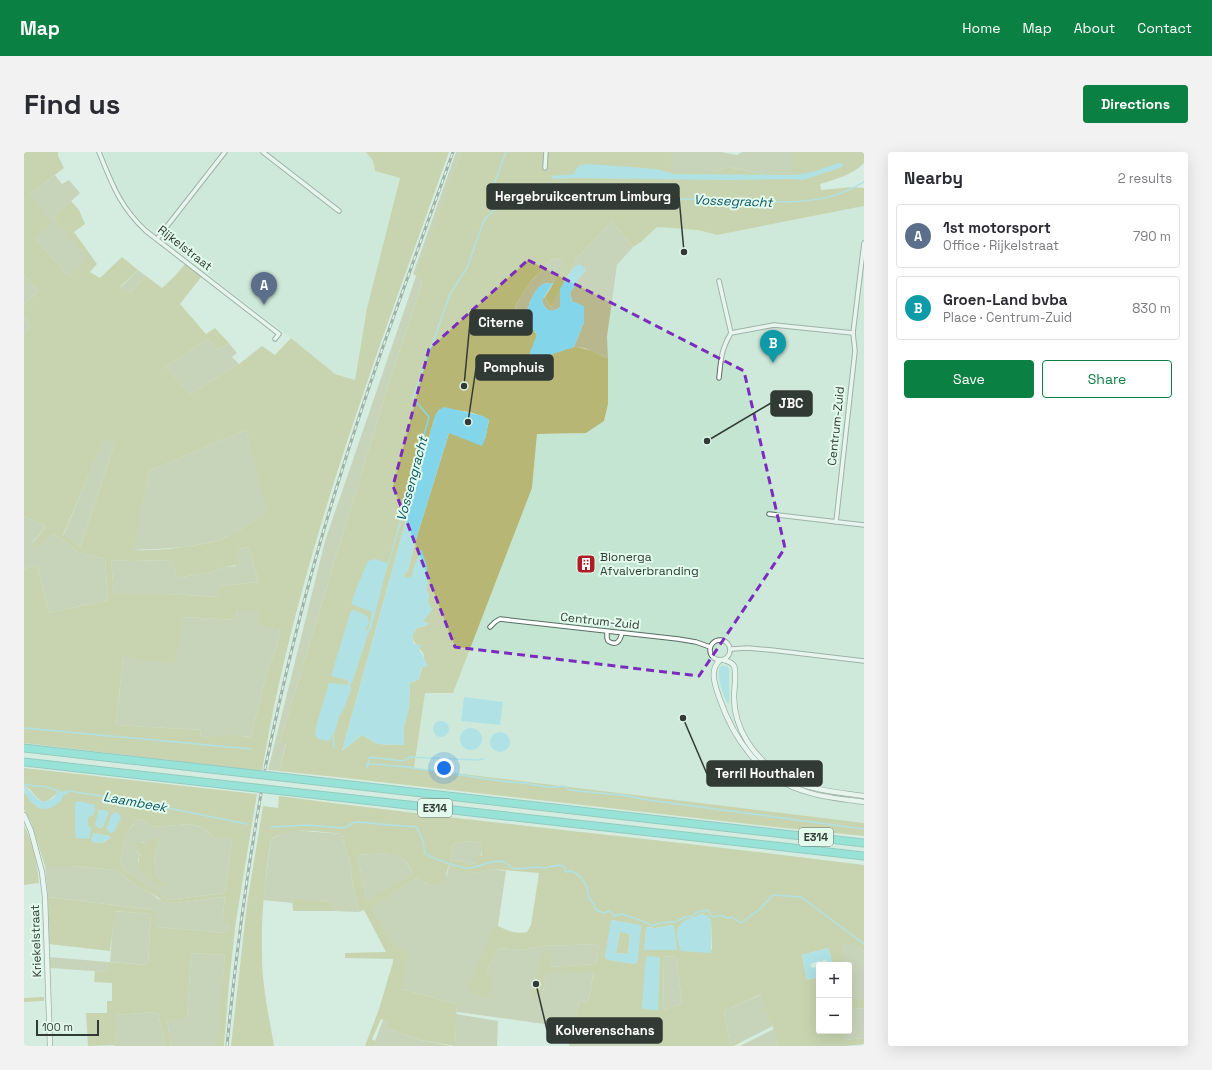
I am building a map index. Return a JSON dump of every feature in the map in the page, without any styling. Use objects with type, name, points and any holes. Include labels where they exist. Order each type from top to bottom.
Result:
[{"type":"highway","name":"E314","points":[[24,748],[864,843]]},
{"type":"highway","name":"E314","points":[[24,762],[864,856]]},
{"type":"street","name":"Rijkelstraat","points":[[99,152],[120,201],[134,220],[279,334],[275,339]]},
{"type":"street","points":[[158,239],[225,152]]},
{"type":"street","points":[[263,152],[339,211]]},
{"type":"street","points":[[545,168],[546,152]]},
{"type":"street","name":"Centrum-Zuid","points":[[836,522],[855,351],[853,333],[864,243]]},
{"type":"street","points":[[719,282],[731,333],[724,344],[719,378]]},
{"type":"street","points":[[731,333],[774,325],[853,333]]},
{"type":"street","points":[[769,514],[864,525]]},
{"type":"street","name":"Centrum-Zuid","points":[[490,627],[500,619],[678,639],[710,647]]},
{"type":"street","points":[[607,632],[608,641],[614,644],[620,641],[622,633]]},
{"type":"street","points":[[864,796],[819,790],[802,785],[781,775],[763,761],[750,746],[740,727],[734,701],[735,669],[732,664],[722,660],[715,659],[711,655],[710,647],[715,640],[721,639],[729,644],[731,649],[729,655],[722,660],[714,666],[718,694],[738,738],[751,756],[776,778],[803,791],[822,796],[864,802]]},
{"type":"street","points":[[731,649],[764,649],[864,661]]},
{"type":"street","name":"Kriekelstraat","points":[[24,816],[33,838],[42,872],[45,897],[50,1046]]},
{"type":"highlighted area","points":[[528,260],[744,371],[785,548],[699,676],[455,647],[393,486],[429,349]]},
{"type":"shaded area","points":[[24,152],[58,152],[58,156],[64,168],[30,194],[52,223],[35,238],[69,277],[88,257],[53,218],[71,201],[79,210],[85,224],[74,232],[97,264],[90,272],[100,278],[122,257],[138,270],[120,287],[130,293],[146,276],[162,288],[185,264],[202,276],[180,304],[206,334],[215,328],[229,343],[218,350],[208,339],[166,367],[190,394],[239,364],[262,346],[275,355],[291,338],[335,374],[355,380],[367,308],[400,178],[375,171],[373,161],[366,152],[449,152],[394,304],[342,457],[318,535],[296,613],[277,691],[262,771],[24,743],[24,569],[37,565],[49,613],[108,600],[105,559],[78,552],[62,539],[52,534],[36,548],[32,544],[46,526],[24,516],[24,335],[31,325],[24,317],[24,305],[38,291],[24,275]],"holes":[[[246,430],[267,512],[235,532],[216,541],[175,548],[133,550],[149,471]],[[104,439],[115,443],[80,547],[63,535]],[[249,547],[259,582],[221,586],[217,597],[168,594],[114,594],[111,560],[174,560],[176,578],[212,572],[225,567],[237,565],[239,549]],[[237,610],[259,610],[258,625],[280,629],[275,652],[267,672],[251,737],[225,735],[206,738],[200,736],[201,730],[116,725],[123,657],[175,663],[183,617],[236,620]]]},
{"type":"shaded area","points":[[103,152],[366,152],[373,161],[375,171],[400,178],[367,308],[355,380],[335,374],[291,338],[156,234],[139,219],[123,200]]},
{"type":"shaded area","points":[[456,152],[461,152],[449,187],[423,281],[387,389],[280,741],[286,743],[279,771],[268,770],[325,541],[416,276],[413,274]]},
{"type":"shaded area","points":[[461,152],[671,152],[671,172],[713,172],[728,167],[763,174],[793,174],[793,152],[864,152],[864,163],[860,167],[844,176],[820,184],[821,190],[852,187],[864,188],[864,206],[717,235],[698,230],[657,227],[641,242],[633,247],[612,221],[577,258],[551,307],[545,298],[565,261],[553,258],[532,280],[515,306],[521,327],[532,328],[537,335],[530,366],[557,352],[574,347],[587,349],[608,358],[608,404],[604,421],[586,433],[537,434],[532,488],[453,693],[425,693],[414,768],[864,823],[864,836],[279,771],[286,744],[280,741],[387,389],[423,281],[416,276]],"holes":[[[440,409],[472,413],[489,420],[485,439],[449,433],[413,549],[408,570],[404,576],[406,578],[412,577],[414,567],[428,579],[426,590],[429,596],[423,622],[428,623],[425,626],[416,628],[412,637],[423,653],[424,659],[419,679],[410,683],[409,707],[404,726],[404,745],[378,744],[362,735],[342,751],[433,423],[436,414]]]},
{"type":"shaded area","points":[[671,152],[721,152],[737,155],[742,152],[793,152],[794,174],[763,174],[728,167],[713,172],[670,172]]},
{"type":"shaded area","points":[[55,175],[62,184],[69,180],[80,193],[53,218],[89,257],[69,277],[35,238],[30,194]]},
{"type":"shaded area","points":[[864,206],[864,823],[414,769],[425,693],[453,693],[532,488],[537,434],[586,433],[604,421],[608,404],[607,337],[617,265],[633,247],[641,242],[657,227],[698,230],[717,235]]},
{"type":"shaded area","points":[[612,221],[633,247],[617,265],[607,337],[608,358],[584,348],[574,347],[584,322],[572,301],[570,293],[582,273],[586,271],[569,274],[565,280],[577,258]]},
{"type":"shaded area","points":[[553,258],[566,261],[553,283],[544,284],[536,291],[530,302],[524,320],[523,325],[526,328],[521,327],[515,306],[532,280]]},
{"type":"shaded area","points":[[138,270],[146,276],[130,293],[120,288]]},
{"type":"shaded area","points":[[24,275],[38,291],[24,305]]},
{"type":"shaded area","points":[[550,289],[545,298],[551,307],[560,289],[560,307],[555,310],[548,310],[544,306],[542,300]]},
{"type":"shaded area","points":[[24,317],[31,325],[24,335]]},
{"type":"shaded area","points":[[208,339],[218,350],[229,343],[237,353],[232,357],[239,364],[190,394],[166,367]]},
{"type":"shaded area","points":[[246,430],[268,512],[235,532],[216,541],[185,547],[132,550],[149,471]]},
{"type":"shaded area","points":[[104,438],[115,443],[80,547],[63,536]]},
{"type":"shaded area","points":[[24,516],[46,526],[32,543],[52,534],[62,539],[78,552],[105,559],[108,600],[49,613],[37,565],[24,569]]},
{"type":"shaded area","points":[[249,547],[259,582],[221,586],[218,597],[168,594],[114,595],[111,560],[175,560],[176,578],[236,566],[239,549]]},
{"type":"shaded area","points":[[237,610],[260,610],[280,629],[275,652],[267,672],[251,737],[206,738],[200,737],[201,730],[116,725],[123,657],[183,617],[236,620]]},
{"type":"shaded area","points":[[24,768],[257,794],[236,921],[224,1046],[216,1046],[225,955],[191,953],[187,1018],[167,1020],[171,1046],[165,1046],[158,1012],[114,1015],[116,1045],[88,1046],[86,1013],[107,1013],[107,1001],[112,1001],[112,983],[94,982],[95,971],[107,972],[108,962],[148,965],[151,914],[115,911],[110,951],[49,944],[48,897],[155,910],[155,927],[227,933],[228,923],[222,923],[225,897],[174,903],[164,902],[150,892],[136,886],[116,870],[73,866],[45,866],[31,822],[24,810],[24,789],[25,793],[37,807],[64,794],[59,791],[52,798],[43,802],[24,785]],"holes":[[[99,810],[107,811],[101,828],[96,826]],[[140,819],[152,827],[190,824],[204,828],[212,836],[217,838],[232,838],[225,893],[168,900],[125,871],[120,863],[126,833],[134,823],[134,820]],[[93,833],[109,836],[106,841],[101,843],[93,842]]]},
{"type":"shaded area","points":[[279,796],[864,865],[864,952],[854,944],[847,944],[843,948],[843,962],[831,962],[828,948],[802,955],[807,980],[816,978],[816,1034],[844,1034],[844,1040],[864,1038],[864,1044],[845,1046],[778,1046],[772,1023],[770,1024],[761,994],[724,1011],[730,1044],[742,1038],[743,1041],[734,1046],[653,1046],[646,1040],[637,1036],[616,1032],[574,1032],[579,1002],[588,1001],[594,972],[547,973],[542,996],[531,997],[542,953],[551,952],[550,967],[596,964],[599,944],[540,946],[524,950],[499,948],[486,972],[493,974],[493,982],[489,996],[484,998],[473,993],[467,988],[493,928],[498,926],[512,932],[527,932],[531,925],[539,873],[491,869],[477,873],[465,872],[455,869],[449,864],[444,882],[430,884],[416,878],[371,909],[391,941],[408,952],[401,989],[457,1004],[455,1046],[421,1040],[385,1028],[387,1022],[381,1019],[372,1039],[377,1042],[374,1046],[365,1046],[379,1009],[393,959],[345,958],[345,953],[386,952],[364,910],[359,912],[353,887],[349,856],[347,856],[342,834],[297,831],[288,832],[271,839],[267,868],[262,926],[262,967],[264,990],[274,1046],[231,1046],[247,904],[263,806],[278,808]],"holes":[[[470,841],[480,843],[482,855],[475,857],[476,864],[450,860],[453,844]],[[357,855],[395,855],[405,861],[413,873],[367,901]],[[703,914],[711,920],[712,951],[698,915]],[[612,920],[641,926],[635,964],[605,957]],[[672,925],[645,950],[646,927],[655,928]],[[676,956],[682,1004],[663,1010],[664,957]]]},
{"type":"shaded area","points":[[140,819],[152,827],[189,824],[204,828],[212,836],[217,838],[232,838],[225,893],[168,900],[125,871],[120,863],[126,832],[134,824],[134,820]],"holes":[[[159,840],[154,863],[154,871],[164,885],[140,870],[138,860],[140,853],[136,851],[142,842],[145,843]]]},
{"type":"shaded area","points":[[24,825],[34,854],[39,883],[24,885]]},
{"type":"shaded area","points":[[293,831],[342,834],[347,856],[349,856],[353,887],[359,912],[333,911],[333,902],[292,900],[292,903],[263,900],[271,839],[286,832]]},
{"type":"shaded area","points":[[153,837],[159,840],[154,863],[154,871],[164,885],[160,886],[157,886],[141,872],[138,864],[140,853],[135,850],[139,842],[145,843]]},
{"type":"shaded area","points":[[470,841],[480,843],[481,846],[481,854],[476,864],[450,860],[453,844]]},
{"type":"shaded area","points":[[357,855],[396,855],[404,860],[413,873],[367,902]]},
{"type":"shaded area","points":[[449,864],[455,869],[477,873],[491,869],[506,871],[498,926],[493,929],[486,972],[499,948],[524,950],[540,946],[599,944],[596,964],[550,967],[531,996],[542,996],[547,973],[594,971],[588,1001],[579,1002],[575,1027],[457,1012],[457,1004],[401,989],[397,946],[391,941],[370,909],[416,878],[427,884],[447,875]]},
{"type":"shaded area","points":[[45,866],[73,866],[116,870],[136,886],[150,892],[158,899],[174,903],[225,897],[222,923],[228,923],[227,933],[155,927],[155,910],[48,897]]},
{"type":"shaded area","points":[[292,899],[333,902],[333,911],[293,911]]},
{"type":"shaded area","points":[[114,911],[151,914],[148,965],[110,962]]},
{"type":"shaded area","points":[[620,931],[630,934],[628,954],[616,953]]},
{"type":"shaded area","points":[[847,944],[854,944],[864,952],[864,999],[852,999],[852,962],[843,962],[843,948]]},
{"type":"shaded area","points":[[191,953],[225,955],[217,1046],[171,1046],[167,1020],[187,1017]]},
{"type":"shaded area","points":[[676,956],[682,1004],[663,1010],[664,957]]},
{"type":"shaded area","points":[[50,957],[108,962],[107,972],[50,968]]},
{"type":"shaded area","points":[[762,994],[770,1023],[772,1023],[773,1026],[743,1041],[742,1039],[730,1044],[724,1011]]},
{"type":"shaded area","points":[[44,997],[44,1001],[24,1002],[24,998]]},
{"type":"shaded area","points":[[852,999],[864,999],[864,1008],[852,1009]]},
{"type":"shaded area","points":[[864,1008],[864,1038],[843,1040],[844,1034],[852,1034],[852,1009]]},
{"type":"shaded area","points":[[158,1012],[165,1046],[113,1046],[116,1044],[113,1015]]},
{"type":"shaded area","points":[[456,1014],[498,1021],[497,1046],[455,1046]]},
{"type":"shaded area","points":[[383,1020],[387,1022],[385,1028],[421,1040],[451,1046],[374,1046]]},
{"type":"shaded area","points":[[774,1029],[778,1046],[740,1046]]},
{"type":"shaded area","points":[[569,1031],[616,1032],[637,1036],[646,1040],[653,1046],[569,1046]]},
{"type":"water","points":[[838,163],[843,165],[842,167],[803,180],[551,178],[552,176],[574,174],[578,166],[588,164],[656,169],[674,174],[788,175],[813,172]]},
{"type":"water","points":[[579,264],[585,268],[586,271],[582,274],[570,293],[572,301],[584,306],[584,322],[574,347],[553,354],[530,366],[526,362],[537,335],[532,328],[526,328],[523,325],[533,296],[543,284],[553,283],[542,300],[544,306],[548,310],[555,310],[560,307],[560,289],[573,268]]},
{"type":"water","points":[[444,407],[483,416],[489,420],[482,446],[449,433],[413,549],[408,570],[404,576],[406,578],[412,576],[421,549],[427,566],[428,579],[426,590],[429,596],[428,602],[432,610],[423,622],[429,624],[416,628],[412,637],[414,644],[421,645],[419,649],[428,666],[421,668],[419,679],[410,683],[409,707],[404,726],[404,745],[378,744],[362,735],[342,751],[434,420],[438,411]]},
{"type":"water","points":[[395,539],[396,540],[386,571],[371,629],[350,685],[351,690],[342,713],[340,714],[334,734],[329,741],[319,739],[315,735],[317,723],[329,683],[348,685],[348,680],[331,676],[351,611],[353,610],[367,616],[369,622],[365,632],[369,628],[372,612],[351,604],[357,587],[368,561],[375,559],[388,563]]},
{"type":"water","points":[[721,666],[727,666],[729,669],[729,703],[727,703],[720,684],[719,669]]},
{"type":"water","points":[[464,697],[503,702],[500,725],[461,721]]},
{"type":"water","points":[[441,721],[448,726],[449,729],[444,736],[441,737],[434,732],[433,729],[438,722]]},
{"type":"water","points":[[471,728],[475,729],[481,735],[481,743],[475,749],[471,750],[467,749],[461,743],[460,739],[461,735],[467,729]]},
{"type":"water","points":[[496,732],[504,732],[510,738],[510,746],[504,752],[496,752],[490,746],[490,738]]},
{"type":"water","points":[[24,785],[43,802],[52,799],[59,791],[68,792],[68,794],[63,795],[61,801],[50,808],[40,808],[32,802],[26,794]]},
{"type":"water","points":[[77,801],[95,805],[94,814],[88,818],[88,825],[91,828],[89,839],[76,838],[75,804]]},
{"type":"water","points":[[99,810],[109,812],[103,827],[98,828],[95,824]]},
{"type":"water","points":[[116,812],[121,818],[114,832],[111,833],[106,829],[112,814]]},
{"type":"water","points":[[93,833],[109,836],[111,838],[101,843],[93,842],[91,840]]},
{"type":"water","points":[[703,914],[708,916],[711,920],[711,953],[681,951],[677,935],[680,925],[683,921]]},
{"type":"water","points":[[611,920],[641,925],[638,961],[635,964],[607,960],[605,957]],"holes":[[[620,932],[630,934],[628,954],[616,953]]]},
{"type":"water","points":[[672,925],[674,926],[677,950],[644,950],[646,927],[655,928]]},
{"type":"water","points":[[828,948],[832,962],[827,962],[826,959],[822,962],[819,961],[810,964],[812,968],[816,967],[816,978],[807,980],[802,955]]},
{"type":"water","points":[[647,956],[660,957],[658,1010],[642,1009]]},
{"type":"waterway","name":"Vossengracht","points":[[494,184],[506,152]]},
{"type":"waterway","name":"Vossegracht","points":[[395,541],[429,417],[413,398],[450,294],[467,268],[484,220],[493,211],[524,197],[547,195],[787,202],[827,198],[854,188],[864,182]]},
{"type":"waterway","points":[[24,728],[251,749]]},
{"type":"waterway","name":"Vossengracht","points":[[333,733],[334,747]]},
{"type":"waterway","points":[[367,767],[370,757],[403,761],[410,757],[483,759]]},
{"type":"waterway","points":[[367,764],[407,767],[550,787],[564,786],[569,790],[621,795],[655,801],[864,829]]},
{"type":"waterway","name":"Laambeek","points":[[24,784],[46,787],[60,792]]},
{"type":"waterway","name":"Laambeek","points":[[66,791],[133,801],[247,824]]},
{"type":"waterway","name":"Laambeek","points":[[271,827],[308,825],[344,828],[355,822],[417,827],[424,847]]},
{"type":"waterway","name":"Laambeek","points":[[424,849],[425,853],[433,857],[464,868],[472,868],[496,861],[504,862],[514,869],[537,867],[544,868],[559,865],[564,866],[566,872],[571,871],[584,881],[588,897],[594,904],[595,909],[603,913],[609,911],[614,916],[622,914],[652,926],[659,923],[675,922],[685,917],[692,916],[697,912],[708,910],[711,916],[715,917],[721,915],[727,918],[732,917],[741,923],[760,909],[773,895],[801,897],[864,944]]},
{"type":"railway","points":[[265,769],[298,624],[328,516],[380,356],[453,152]]},
{"type":"railway","points":[[227,1046],[241,920],[261,794]]},
{"type":"place","name":"Hergebruikcentrum Limburg","points":[[684,252]]},
{"type":"place","name":"1st motorsport","points":[[264,305]]},
{"type":"place","name":"Groen-Land bvba","points":[[773,363]]},
{"type":"place","name":"Citerne","points":[[464,386]]},
{"type":"place","name":"Pomphuis","points":[[468,422]]},
{"type":"place","name":"JBC","points":[[707,441]]},
{"type":"place","name":"Bionerga Afvalverbranding","points":[[586,564]]},
{"type":"place","name":"Terril Houthalen","points":[[683,718]]},
{"type":"place","name":"Kolverenschans","points":[[536,984]]}]
